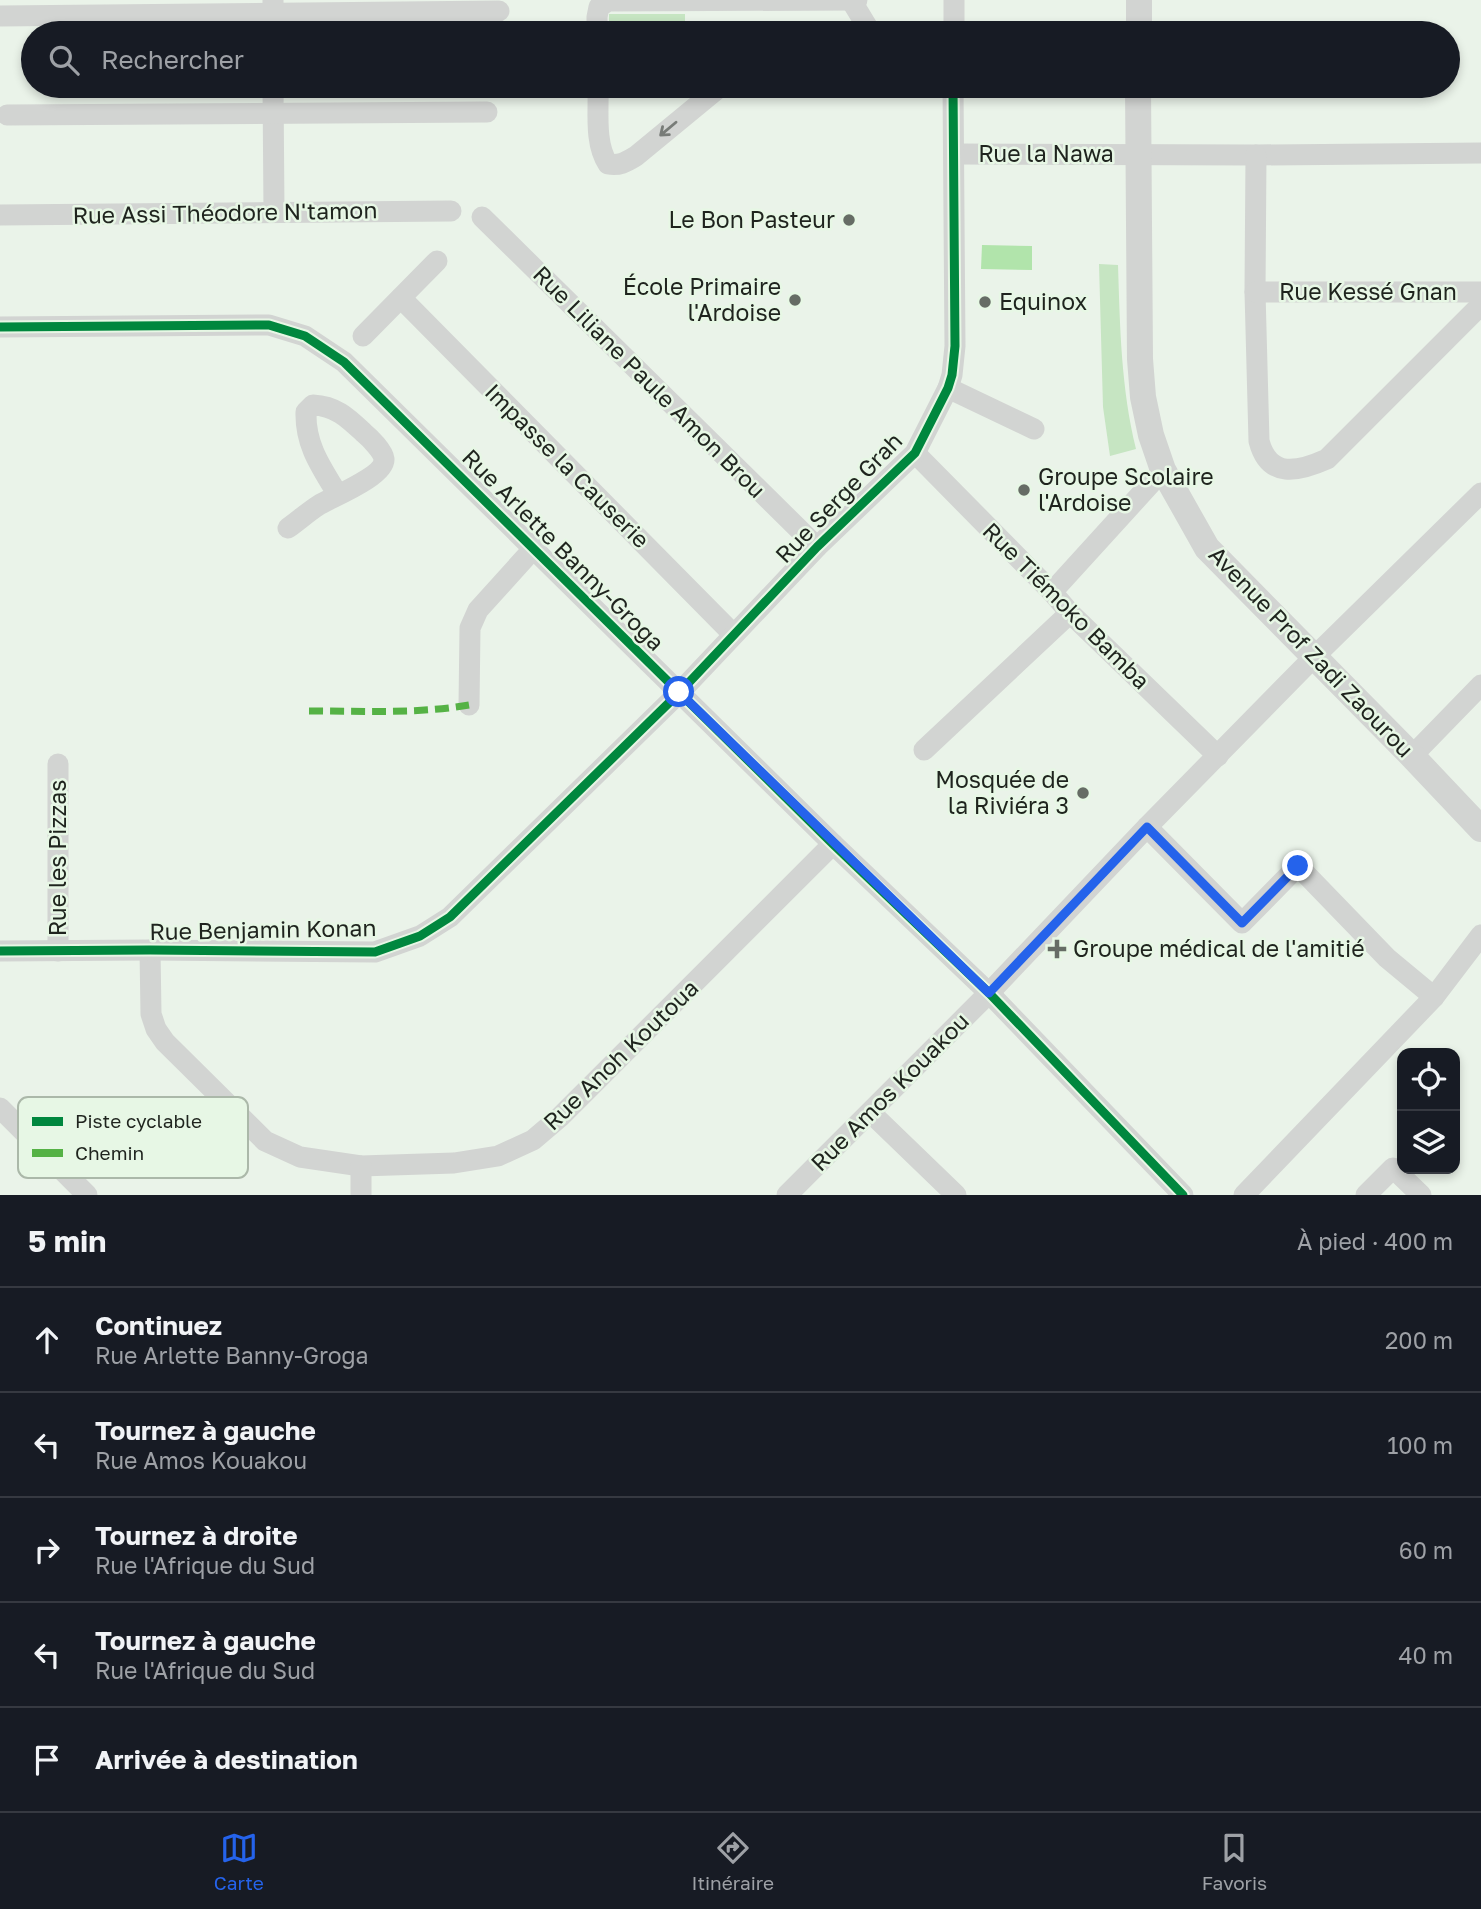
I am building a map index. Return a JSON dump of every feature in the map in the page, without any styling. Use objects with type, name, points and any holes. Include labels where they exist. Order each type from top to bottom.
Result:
[{"type":"main road","points":[[1139,0],[1139,21]]},
{"type":"main road","name":"Avenue Prof Zadi Zaourou","points":[[1138,98],[1140,359],[1143,397],[1151,435],[1163,470],[1207,548],[1481,829]]},
{"type":"street","points":[[851,0],[864,21]]},
{"type":"street","points":[[597,21],[599,8],[608,1],[857,0]]},
{"type":"street","points":[[954,0],[954,21]]},
{"type":"street","points":[[0,16],[499,11]]},
{"type":"street","points":[[273,98],[274,212]]},
{"type":"street","points":[[598,98],[602,156],[608,164],[615,165],[625,163],[636,156],[706,98]]},
{"type":"street","name":"Rue Serge Grah","points":[[679,692],[817,547],[915,453],[948,388],[955,346],[953,98]]},
{"type":"street","points":[[7,115],[487,112]]},
{"type":"street","name":"Rue la Nawa","points":[[955,154],[1481,153]]},
{"type":"street","points":[[1256,155],[1255,292],[1259,440],[1262,455],[1273,464],[1294,470],[1328,459],[1481,305]]},
{"type":"street","name":"Rue Assi Théodore N'tamon","points":[[0,215],[450,211]]},
{"type":"street","name":"Rue Liliane Paule Amon Brou","points":[[482,217],[817,547]]},
{"type":"street","points":[[363,336],[437,261]]},
{"type":"street","name":"Rue Kessé Gnan","points":[[1255,292],[1481,292]]},
{"type":"street","name":"Impasse la Causerie","points":[[401,298],[733,634]]},
{"type":"street","name":"Rue Arlette Banny-Groga","points":[[0,327],[269,325],[305,336],[344,362],[833,844],[989,993],[1182,1195]]},
{"type":"street","points":[[948,388],[1034,429]]},
{"type":"street","name":"Rue Tiémoko Bamba","points":[[915,453],[1070,613],[1218,756]]},
{"type":"street","points":[[1052,592],[1163,470]]},
{"type":"street","name":"Rue Amos Kouakou","points":[[788,1195],[989,993],[1314,657],[1481,493]]},
{"type":"street","points":[[288,528],[317,506],[338,495]]},
{"type":"street","points":[[470,705],[472,620],[534,548]]},
{"type":"street","points":[[924,750],[1070,613]]},
{"type":"street","points":[[1412,756],[1481,685]]},
{"type":"street","name":"Rue Benjamin Konan","points":[[0,950],[375,952],[419,936],[450,916],[679,692]]},
{"type":"street","name":"Rue les Pizzas","points":[[58,764],[58,951]]},
{"type":"street","points":[[1147,827],[1242,923],[1298,866],[1387,958],[1434,997]]},
{"type":"street","name":"Rue Anoh Koutoua","points":[[248,1124],[265,1141],[300,1157],[361,1166],[454,1163],[498,1156],[533,1140],[560,1117],[833,844]]},
{"type":"street","points":[[1244,1195],[1434,997],[1481,935]]},
{"type":"street","name":"Rue Anoh Koutoua","points":[[150,950],[151,1014],[156,1028],[165,1042],[221,1097]]},
{"type":"street","points":[[0,1108],[18,1126]]},
{"type":"street","points":[[871,1113],[956,1195]]},
{"type":"street","points":[[361,1166],[361,1195]]},
{"type":"street","points":[[1366,1195],[1393,1168],[1421,1195]]},
{"type":"street","points":[[70,1178],[87,1195]]},
{"type":"shaded area","points":[[609,14],[685,14],[685,21],[609,21]]},
{"type":"shaded area","points":[[982,245],[1032,246],[1032,270],[981,269]]},
{"type":"shaded area","points":[[1099,264],[1118,265],[1124,380],[1136,449],[1110,456],[1103,407]]},
{"type":"marked path","points":[[309,711],[410,711],[469,705]]},
{"type":"cycle path","points":[[0,951],[375,952],[420,936],[450,917],[679,693],[817,547],[915,453],[952,375],[955,346],[953,98]]},
{"type":"cycle path","points":[[0,327],[269,325],[305,336],[344,362],[833,844],[989,993],[1183,1195]]},
{"type":"place","name":"Le Bon Pasteur","points":[[849,220]]},
{"type":"place","name":"École Primaire l'Ardoise","points":[[795,300]]},
{"type":"place","name":"Equinox","points":[[985,302]]},
{"type":"place","name":"Groupe Scolaire l'Ardoise","points":[[1024,490]]},
{"type":"place","name":"Mosquée de la Riviéra 3","points":[[1083,793]]},
{"type":"place","name":"Groupe médical de l'amitié","points":[[1057,949]]},
{"type":"route","points":[[679,692],[989,993],[1147,827],[1242,923],[1298,866]]}]
